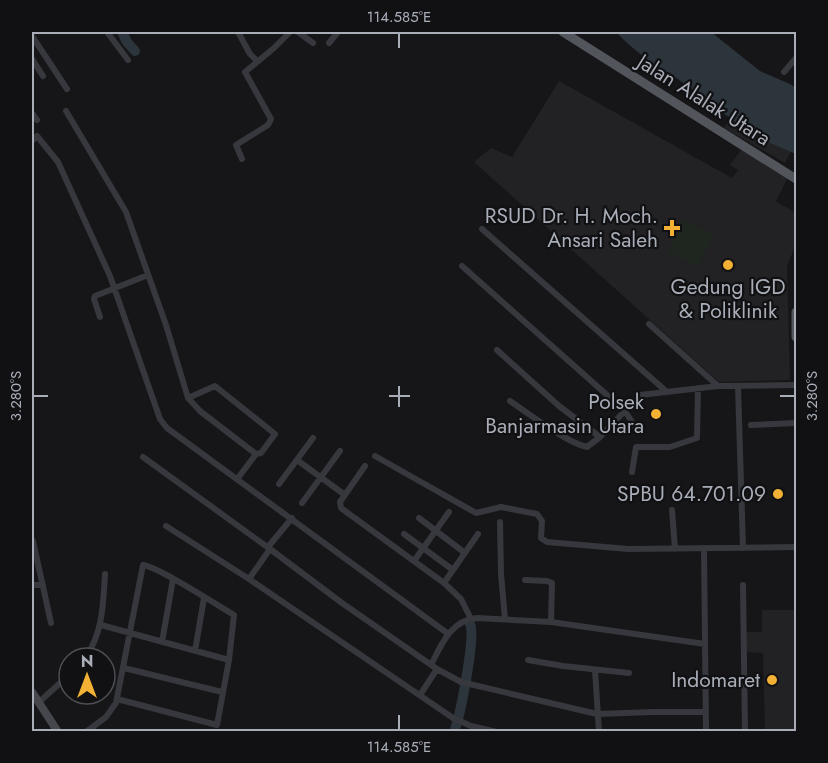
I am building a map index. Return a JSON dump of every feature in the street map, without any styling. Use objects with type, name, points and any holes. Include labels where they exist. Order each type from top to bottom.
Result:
[{"type":"main road","name":"Jalan Alalak Utara","points":[[563,32],[742,146],[796,177]]},
{"type":"main road","points":[[796,312],[796,337]]},
{"type":"street","points":[[107,32],[128,60]]},
{"type":"street","points":[[238,32],[250,54],[257,61]]},
{"type":"street","points":[[242,159],[236,145],[268,125],[271,119],[246,75],[246,70],[290,32]]},
{"type":"street","points":[[298,32],[313,43]]},
{"type":"street","points":[[329,43],[338,32]]},
{"type":"street","points":[[32,36],[67,89]]},
{"type":"street","points":[[784,72],[796,58]]},
{"type":"street","points":[[32,59],[43,76]]},
{"type":"street","points":[[66,111],[122,203],[188,398],[200,411],[256,454]]},
{"type":"street","points":[[32,113],[36,120]]},
{"type":"street","points":[[32,141],[37,136],[58,162],[114,288],[160,419],[167,428],[447,633]]},
{"type":"street","points":[[482,229],[667,392]]},
{"type":"street","points":[[462,266],[625,411],[634,424]]},
{"type":"street","points":[[100,317],[95,296],[148,275]]},
{"type":"street","points":[[649,324],[718,386]]},
{"type":"street","points":[[497,350],[559,406],[600,437]]},
{"type":"street","points":[[510,401],[584,446],[593,444],[640,395],[718,386],[796,385]]},
{"type":"street","points":[[188,398],[214,386],[274,433],[275,436],[261,453],[256,454],[238,478]]},
{"type":"street","points":[[738,386],[743,548]]},
{"type":"street","points":[[632,472],[636,447],[670,447],[697,438],[698,388]]},
{"type":"street","points":[[751,425],[796,423]]},
{"type":"street","points":[[279,484],[313,438]]},
{"type":"street","points":[[302,503],[340,451]]},
{"type":"street","points":[[375,456],[476,513],[501,507],[537,514],[542,520],[541,538],[547,542],[628,549],[796,548]]},
{"type":"street","points":[[143,457],[342,603],[437,669],[464,683],[597,714],[706,712]]},
{"type":"street","points":[[297,460],[345,495]]},
{"type":"street","points":[[365,466],[340,504],[342,509],[444,583],[461,599],[470,619]]},
{"type":"street","points":[[672,510],[675,549]]},
{"type":"street","points":[[414,561],[449,512]]},
{"type":"street","points":[[249,579],[292,518]]},
{"type":"street","points":[[419,518],[465,553]]},
{"type":"street","points":[[500,522],[505,619]]},
{"type":"street","points":[[166,526],[249,579],[456,719],[465,724],[497,732]]},
{"type":"street","points":[[404,534],[453,570]]},
{"type":"street","points":[[444,583],[478,534]]},
{"type":"street","points":[[33,541],[51,623]]},
{"type":"street","points":[[704,548],[706,732]]},
{"type":"street","points":[[146,565],[204,598],[234,616],[218,723],[216,725],[117,699],[131,633],[141,567],[146,565]]},
{"type":"street","points":[[93,646],[101,625],[105,574]]},
{"type":"street","points":[[162,642],[172,579]]},
{"type":"street","points":[[525,580],[552,583],[551,622]]},
{"type":"street","points":[[32,585],[43,585]]},
{"type":"street","points":[[743,585],[744,732]]},
{"type":"street","points":[[195,651],[204,598]]},
{"type":"street","points":[[431,664],[447,633],[470,619],[551,622],[705,644]]},
{"type":"street","points":[[101,625],[229,660]]},
{"type":"street","points":[[528,660],[629,673]]},
{"type":"street","points":[[124,668],[222,692]]},
{"type":"street","points":[[420,695],[437,669]]},
{"type":"street","points":[[596,670],[598,732]]},
{"type":"street","points":[[36,704],[57,686]]},
{"type":"street","points":[[32,692],[36,704],[58,732]]},
{"type":"street","points":[[86,732],[106,717],[113,706]]},
{"type":"shaded area","points":[[616,32],[711,32],[760,71],[792,85],[796,89],[796,154],[754,136],[678,79],[645,58]]},
{"type":"shaded area","name":"RSUD Dr. H. Moch. Ansari Saleh","points":[[559,81],[732,178],[738,170],[730,165],[743,147],[789,175],[776,201],[770,198],[796,213],[796,243],[787,267],[790,380],[719,382],[474,162],[491,148],[512,157]]},
{"type":"shaded area","points":[[734,112],[793,147],[785,163],[724,128]]},
{"type":"shaded area","points":[[685,220],[714,235],[697,267],[668,251]]},
{"type":"shaded area","points":[[762,610],[796,610],[796,731],[765,731],[763,653],[745,652],[745,632],[762,632]]},
{"type":"waterway","points":[[122,32],[135,51]]},
{"type":"waterway","points":[[454,732],[469,659],[470,624]]},
{"type":"place","name":"RSUD Dr. H. Moch. Ansari Saleh","points":[[672,228]]},
{"type":"place","name":"Gedung IGD & Poliklinik","points":[[728,265]]},
{"type":"place","name":"Polsek Banjarmasin Utara","points":[[656,414]]},
{"type":"place","name":"SPBU 64.701.09","points":[[778,494]]},
{"type":"place","name":"Indomaret","points":[[772,680]]}]
